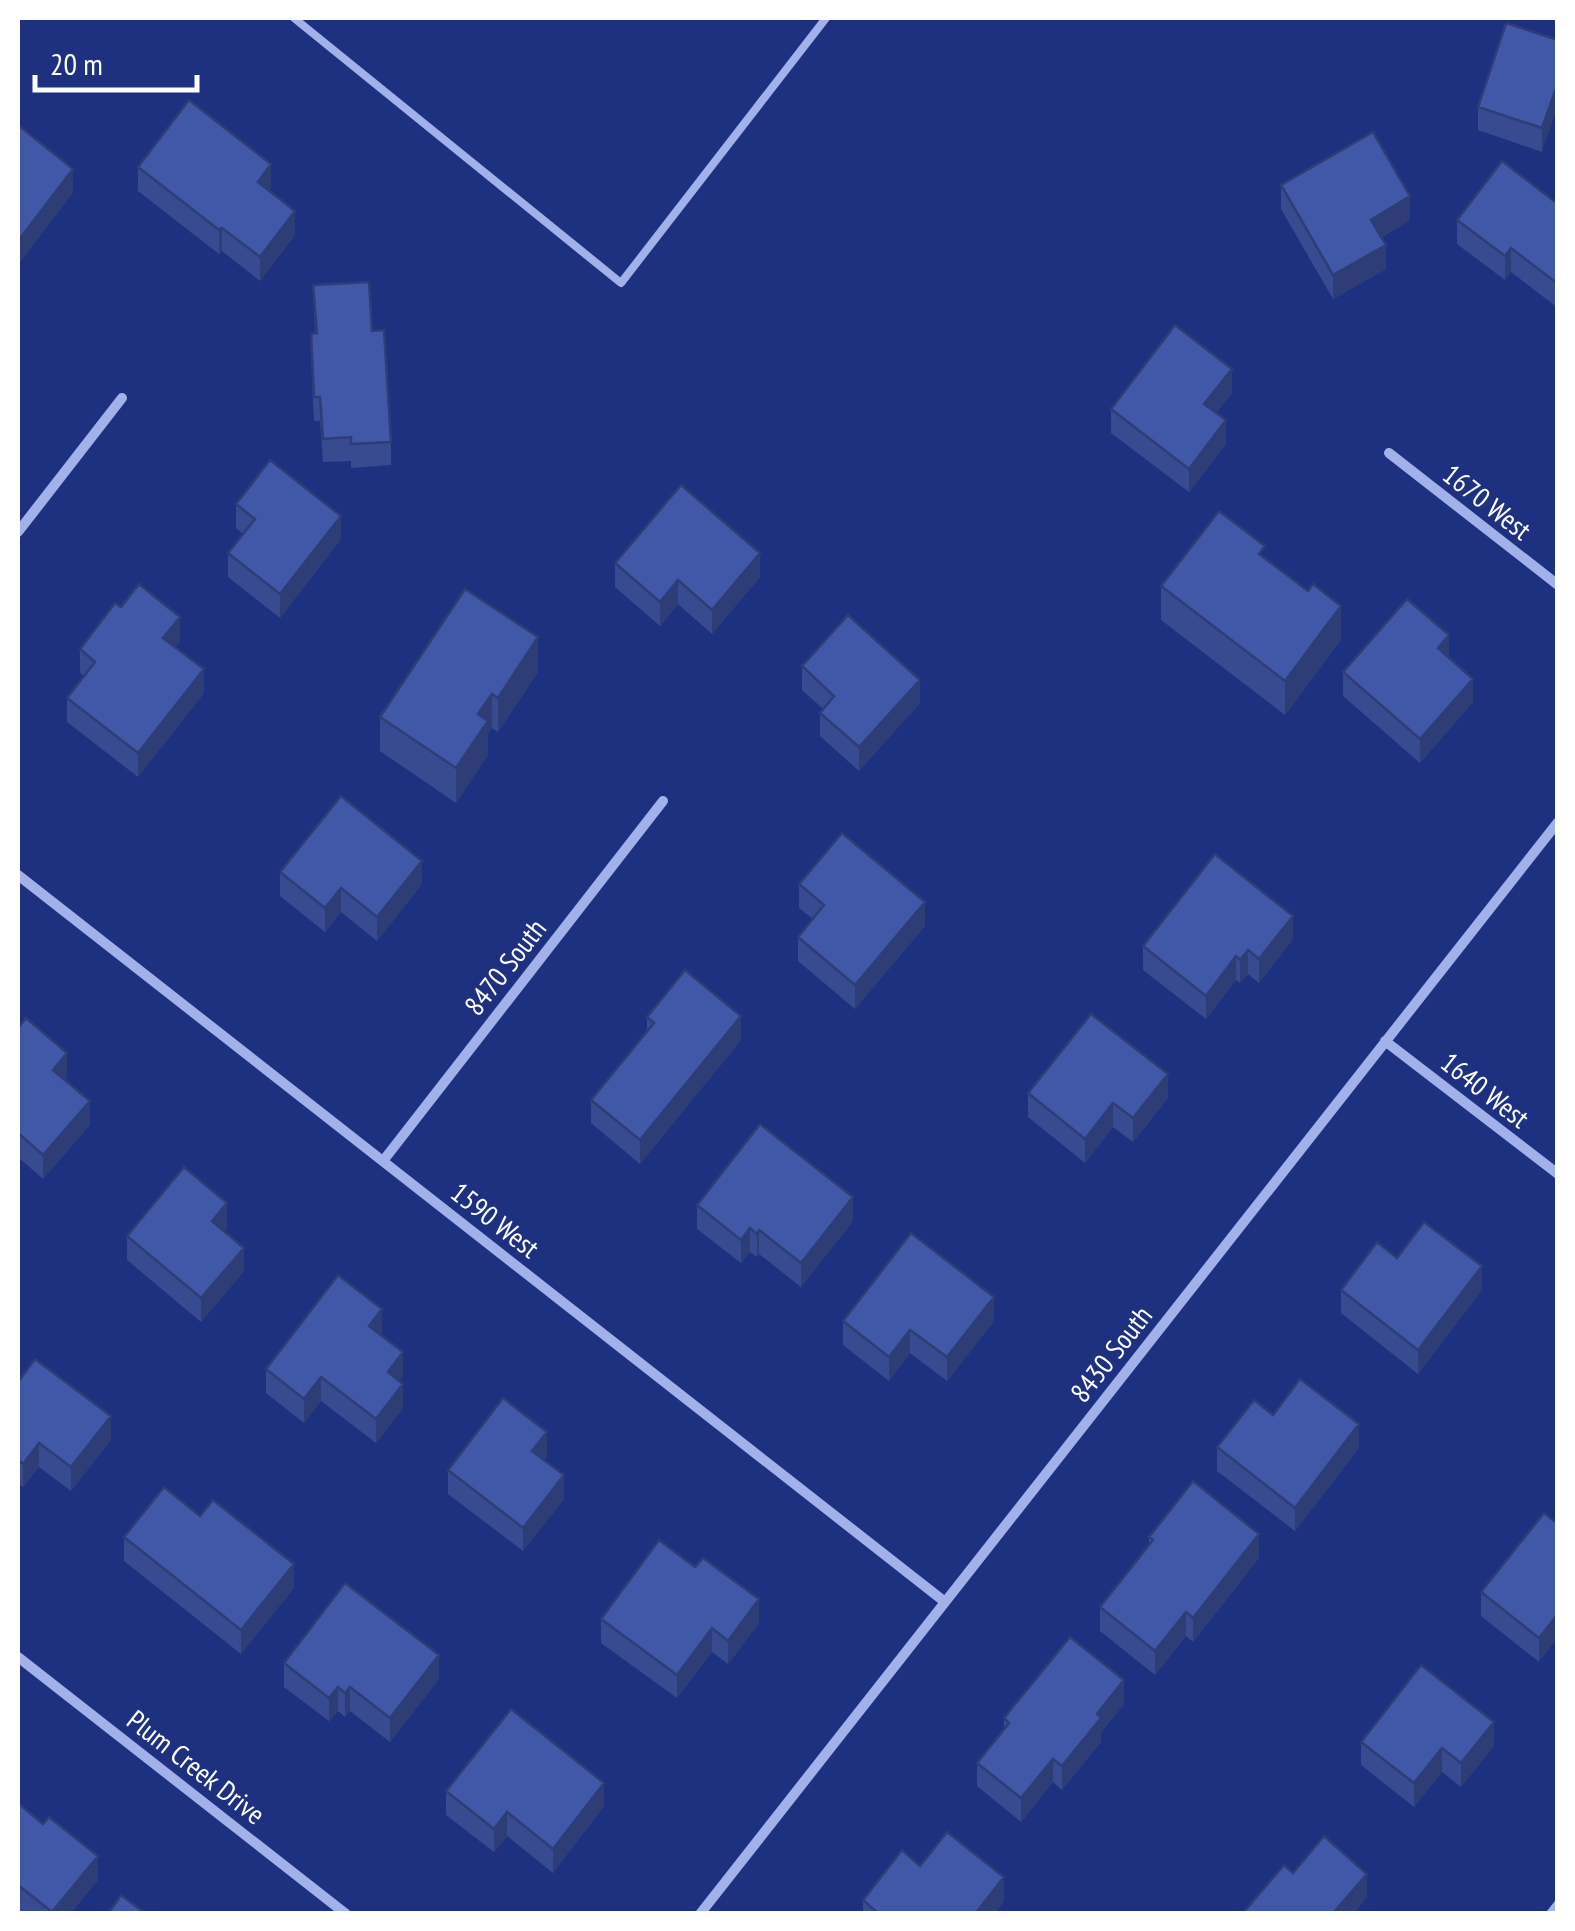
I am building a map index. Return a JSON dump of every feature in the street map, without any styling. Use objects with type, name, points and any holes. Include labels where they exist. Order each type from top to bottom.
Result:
[{"type":"street","points":[[18,532],[122,398]]},
{"type":"street","name":"1670 West","points":[[1389,454],[1558,585]]},
{"type":"street","name":"8470 South","points":[[383,1160],[664,801]]},
{"type":"street","name":"8430 South","points":[[700,1914],[1558,822]]},
{"type":"street","name":"1590 West","points":[[18,875],[945,1602]]},
{"type":"street","name":"1640 West","points":[[1386,1041],[1558,1174]]},
{"type":"street","name":"Plum Creek Drive","points":[[18,1656],[346,1914]]},
{"type":"street","points":[[1550,1914],[1558,1905]]},
{"type":"lane","points":[[294,18],[621,283],[826,18]]},
{"type":"building","points":[[1506,23],[1558,40],[1558,83],[1542,128],[1478,107]]},
{"type":"building","points":[[189,100],[271,164],[258,182],[295,211],[260,257],[138,167]]},
{"type":"building","points":[[18,125],[73,169],[18,241]]},
{"type":"building","points":[[1373,132],[1410,196],[1371,220],[1386,245],[1333,275],[1281,185]]},
{"type":"building","points":[[1502,161],[1558,204],[1558,284],[1511,248],[1505,256],[1457,220]]},
{"type":"building","points":[[369,282],[372,331],[384,330],[391,442],[351,444],[351,437],[323,439],[320,397],[314,397],[311,334],[317,333],[313,285]]},
{"type":"building","points":[[1175,325],[1232,369],[1204,404],[1226,420],[1189,469],[1111,409]]},
{"type":"building","points":[[270,460],[341,516],[280,594],[228,553],[255,519],[236,504]]},
{"type":"building","points":[[681,485],[760,553],[712,610],[678,580],[660,602],[615,563]]},
{"type":"building","points":[[1219,511],[1265,546],[1259,554],[1308,591],[1313,584],[1341,606],[1285,681],[1161,586]]},
{"type":"building","points":[[139,584],[180,617],[163,638],[204,669],[138,753],[67,698],[95,662],[80,649],[115,603],[121,607]]},
{"type":"building","points":[[465,589],[538,637],[498,698],[492,694],[478,714],[488,721],[456,768],[380,717]]},
{"type":"building","points":[[1407,599],[1449,635],[1438,648],[1473,679],[1420,739],[1343,672]]},
{"type":"building","points":[[848,615],[920,680],[859,747],[820,713],[834,696],[802,666]]},
{"type":"building","points":[[341,796],[422,861],[377,917],[341,888],[325,908],[280,872]]},
{"type":"building","points":[[842,833],[925,902],[855,985],[798,937],[824,905],[799,884]]},
{"type":"building","points":[[1215,854],[1293,916],[1259,959],[1248,950],[1240,960],[1236,956],[1206,996],[1143,946]]},
{"type":"building","points":[[685,970],[741,1016],[640,1140],[591,1100],[654,1023],[647,1017]]},
{"type":"building","points":[[1091,1014],[1168,1074],[1133,1118],[1113,1103],[1085,1139],[1028,1093]]},
{"type":"building","points":[[26,1018],[67,1053],[53,1070],[90,1101],[43,1155],[18,1133],[18,1028]]},
{"type":"building","points":[[760,1124],[853,1197],[801,1263],[759,1230],[757,1234],[750,1228],[741,1240],[697,1205]]},
{"type":"building","points":[[184,1167],[227,1203],[212,1221],[244,1248],[201,1298],[127,1236]]},
{"type":"building","points":[[1424,1222],[1482,1266],[1418,1350],[1341,1290],[1377,1242],[1397,1258]]},
{"type":"building","points":[[911,1233],[994,1297],[947,1357],[910,1330],[889,1357],[843,1321]]},
{"type":"building","points":[[338,1275],[382,1309],[369,1326],[403,1352],[388,1372],[403,1384],[376,1419],[321,1377],[304,1399],[266,1369]]},
{"type":"building","points":[[35,1359],[111,1416],[71,1467],[39,1443],[23,1464],[18,1460],[18,1382]]},
{"type":"building","points":[[1300,1379],[1359,1424],[1295,1508],[1217,1447],[1254,1400],[1273,1415]]},
{"type":"building","points":[[503,1398],[547,1432],[532,1451],[564,1475],[523,1528],[448,1470]]},
{"type":"building","points":[[1193,1481],[1259,1534],[1193,1618],[1186,1612],[1155,1651],[1100,1607]]},
{"type":"building","points":[[164,1487],[200,1516],[213,1500],[294,1564],[241,1630],[124,1537]]},
{"type":"building","points":[[1544,1513],[1558,1524],[1558,1614],[1539,1638],[1481,1592]]},
{"type":"building","points":[[659,1540],[695,1567],[703,1558],[759,1599],[728,1641],[712,1628],[677,1675],[601,1619]]},
{"type":"building","points":[[345,1583],[439,1655],[390,1718],[350,1687],[345,1693],[338,1687],[329,1698],[284,1663]]},
{"type":"building","points":[[1070,1637],[1124,1680],[1097,1714],[1101,1718],[1062,1766],[1053,1759],[1021,1798],[977,1763],[1009,1723],[1004,1718]]},
{"type":"building","points":[[1421,1665],[1494,1722],[1461,1763],[1442,1748],[1414,1783],[1361,1742]]},
{"type":"building","points":[[511,1709],[604,1783],[553,1849],[507,1812],[494,1829],[446,1791]]},
{"type":"building","points":[[18,1803],[43,1824],[49,1817],[98,1856],[52,1912],[18,1885]]},
{"type":"building","points":[[947,1832],[1004,1877],[975,1914],[879,1914],[863,1900],[902,1850],[920,1866]]},
{"type":"building","points":[[1324,1836],[1367,1874],[1335,1911],[1338,1914],[1242,1914],[1284,1865],[1293,1873]]},
{"type":"building","points":[[121,1895],[146,1914],[108,1914]]}]
